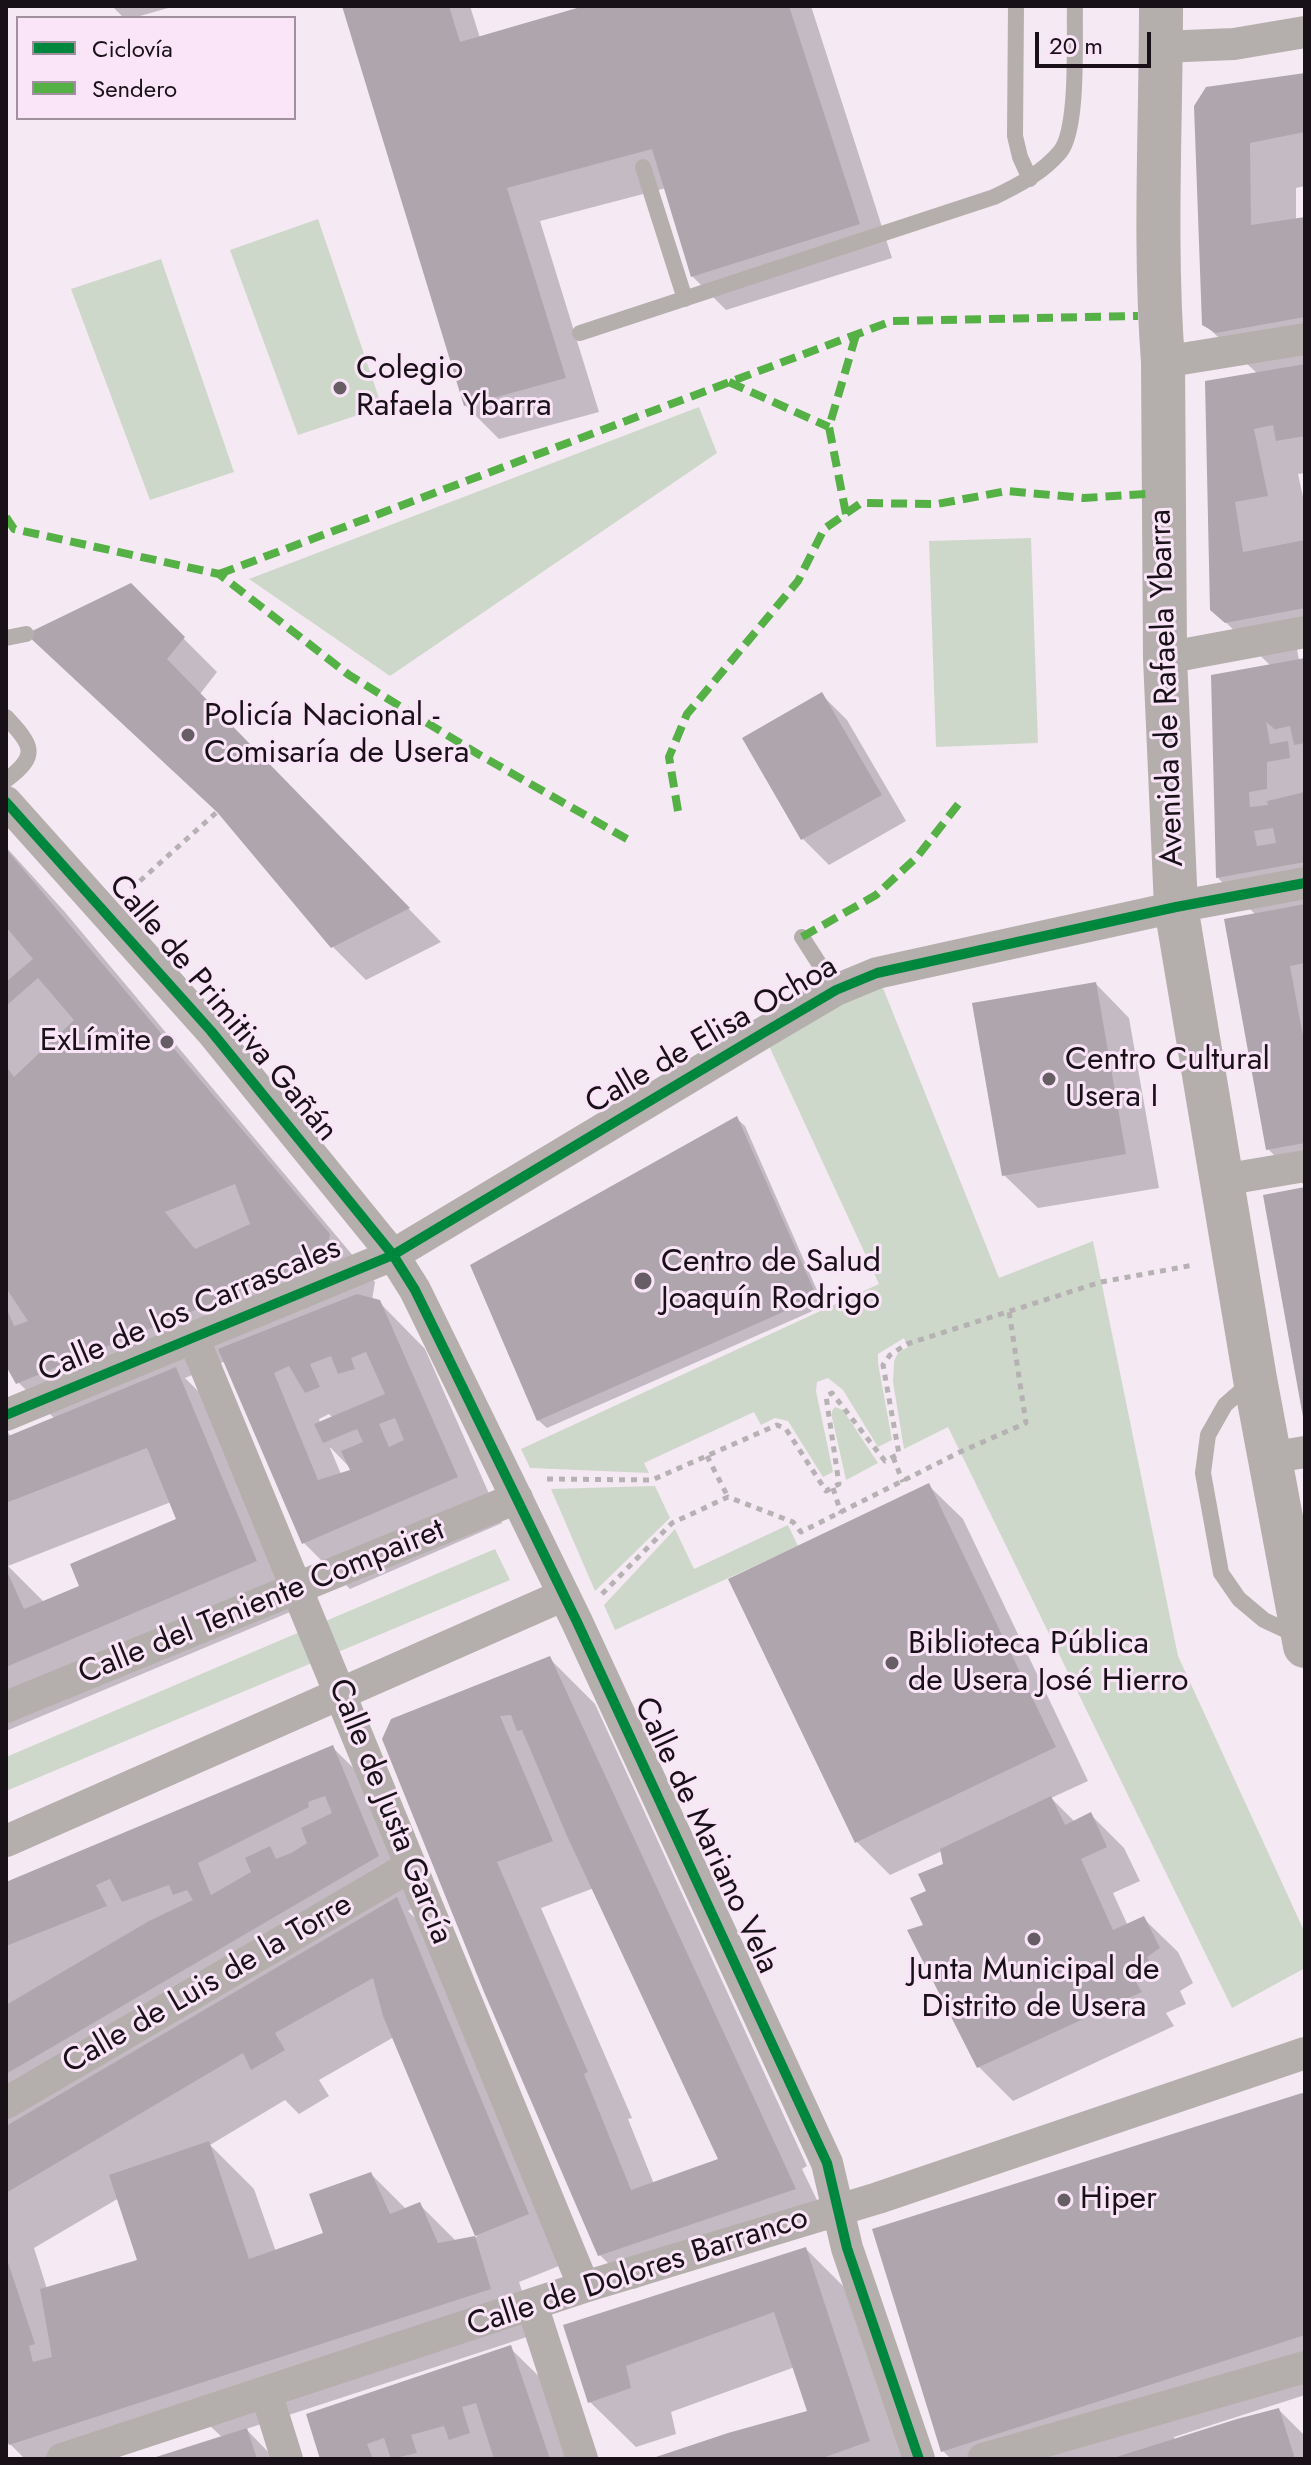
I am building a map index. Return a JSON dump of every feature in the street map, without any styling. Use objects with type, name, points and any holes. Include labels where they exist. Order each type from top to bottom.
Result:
[{"type":"main road","name":"Avenida de Rafaela Ybarra","points":[[1161,26],[1158,214],[1163,362],[1165,658],[1176,907],[1255,1379],[1287,1455],[1304,1643]]},
{"type":"street","points":[[1161,26],[1234,44],[1305,32]]},
{"type":"street","points":[[1163,362],[1305,339]]},
{"type":"street","points":[[1165,658],[1305,632]]},
{"type":"street","name":"Calle de Primitiva Gañán","points":[[6,802],[211,1031],[393,1255]]},
{"type":"street","name":"Calle de Elisa Ochoa","points":[[393,1255],[836,990],[877,973],[1176,907],[1305,883]]},
{"type":"street","points":[[1222,1180],[1305,1166]]},
{"type":"street","name":"Calle de los Carrascales","points":[[6,1415],[393,1255]]},
{"type":"street","name":"Calle de Mariano Vela","points":[[393,1255],[529,1488],[564,1595],[827,2163],[847,2248],[919,2459]]},
{"type":"street","name":"Calle de Justa García","points":[[193,1337],[584,2287]]},
{"type":"street","name":"Calle del Teniente Compairet","points":[[6,1707],[298,1589],[529,1488]]},
{"type":"street","points":[[6,1841],[564,1595]]},
{"type":"street","name":"Calle de Luis de la Torre","points":[[6,2103],[411,1866]]},
{"type":"street","name":"Calle de Dolores Barranco","points":[[62,2459],[584,2287],[838,2210],[1305,2053]]},
{"type":"street","points":[[532,2305],[582,2459]]},
{"type":"street","points":[[983,2459],[1305,2367]]},
{"type":"street","points":[[266,2392],[287,2459]]},
{"type":"lane","points":[[1016,6],[1015,136],[1030,179]]},
{"type":"lane","points":[[580,333],[994,197],[1030,179],[1061,151],[1071,129],[1075,6]]},
{"type":"lane","points":[[643,167],[685,299]]},
{"type":"lane","points":[[6,638],[26,634]]},
{"type":"lane","points":[[6,717],[26,739],[30,750],[24,767],[6,780]]},
{"type":"lane","points":[[802,937],[836,990]]},
{"type":"lane","points":[[1255,1379],[1225,1405],[1208,1435],[1203,1473],[1221,1573],[1239,1599],[1264,1620],[1304,1643]]},
{"type":"path","points":[[87,890],[108,872],[127,893],[217,812]]},
{"type":"path","points":[[529,1488],[652,1480],[777,1425],[786,1429],[826,1491],[839,1484],[826,1396],[832,1393],[885,1461],[899,1454],[883,1365],[890,1355],[907,1344],[1101,1282],[1203,1264]]},
{"type":"path","points":[[707,1456],[728,1497],[793,1522],[801,1532],[841,1513],[960,1452],[1026,1423],[1009,1311]]},
{"type":"path","points":[[893,1457],[903,1482]]},
{"type":"path","points":[[833,1488],[841,1513]]},
{"type":"path","points":[[599,1597],[672,1523],[728,1497]]},
{"type":"green space","points":[[318,219],[382,407],[298,435],[230,250]]},
{"type":"green space","points":[[161,259],[234,472],[150,500],[71,289]]},
{"type":"green space","points":[[699,407],[717,453],[390,676],[249,579]]},
{"type":"green space","points":[[1031,538],[1038,743],[936,747],[929,541]]},
{"type":"green space","points":[[877,973],[999,1278],[1093,1241],[1178,1656],[1305,1933],[1305,1968],[1232,2008],[948,1427],[904,1449],[893,1382],[894,1361],[898,1353],[908,1347],[904,1338],[878,1354],[892,1440],[878,1447],[843,1390],[828,1378],[817,1382],[816,1391],[833,1472],[823,1477],[788,1421],[775,1418],[761,1425],[754,1412],[644,1463],[649,1473],[530,1468],[521,1449],[879,1284],[763,1033]]},
{"type":"green space","points":[[835,1407],[843,1410],[878,1463],[846,1480],[832,1417]]},
{"type":"green space","points":[[655,1486],[670,1518],[595,1591],[551,1489]]},
{"type":"green space","points":[[788,1525],[798,1546],[615,1630],[604,1605],[675,1529],[694,1569]]},
{"type":"green space","points":[[495,1549],[510,1580],[6,1791],[6,1757]]},
{"type":"building","points":[[342,6],[449,6],[460,42],[584,6],[789,6],[860,224],[691,277],[652,149],[507,188],[566,378],[464,406]]},
{"type":"building","points":[[1305,73],[1305,132],[1250,143],[1251,225],[1305,217],[1305,317],[1216,333],[1202,325],[1194,106],[1206,87]]},
{"type":"building","points":[[1305,364],[1305,436],[1276,441],[1273,425],[1254,429],[1268,496],[1235,502],[1243,552],[1305,540],[1305,608],[1225,623],[1210,610],[1205,381]]},
{"type":"building","name":"Policía Nacional - Comisaría de Usera","points":[[131,583],[185,637],[167,659],[410,908],[331,948],[217,812],[26,634]]},
{"type":"building","points":[[1305,658],[1305,743],[1294,745],[1290,726],[1277,731],[1266,722],[1270,744],[1288,741],[1290,758],[1267,762],[1267,789],[1249,792],[1250,807],[1268,805],[1267,801],[1305,792],[1305,862],[1216,878],[1211,675]],"holes":[[[1273,828],[1276,843],[1257,846],[1254,831]]]},
{"type":"building","points":[[822,692],[882,795],[801,840],[742,738]]},
{"type":"building","points":[[6,849],[330,1234],[326,1256],[16,1384],[6,1366],[6,1307],[14,1326],[28,1321],[6,1288],[6,1066],[14,1077],[74,1020],[38,978],[6,1006],[6,982],[33,959],[6,927]],"holes":[[[235,1184],[250,1224],[195,1249],[165,1212]]]},
{"type":"building","points":[[1305,904],[1305,963],[1290,966],[1305,1047],[1305,1143],[1266,1150],[1224,919]]},
{"type":"building","name":"Centro Cultural Usera I","points":[[1096,982],[1126,1154],[1002,1176],[972,1003]]},
{"type":"building","name":"Centro de Salud Joaquín Rodrigo","points":[[737,1116],[817,1297],[537,1421],[470,1265]]},
{"type":"building","points":[[1305,1187],[1305,1417],[1303,1417],[1263,1195]]},
{"type":"building","points":[[357,1294],[380,1300],[458,1477],[302,1544],[218,1349]],"holes":[[[366,1352],[385,1394],[314,1424],[323,1443],[357,1429],[363,1442],[341,1451],[350,1470],[318,1480],[274,1373],[289,1366],[305,1393],[320,1387],[310,1364],[331,1356],[338,1374],[355,1369],[351,1358]],[[395,1418],[404,1440],[389,1447],[379,1424]]]},
{"type":"building","points":[[176,1367],[257,1561],[6,1667],[6,1569],[24,1609],[79,1586],[70,1564],[176,1519],[147,1448],[6,1503],[6,1437]]},
{"type":"building","name":"Biblioteca Pública de Usera José Hierro","points":[[929,1483],[1056,1747],[855,1843],[728,1579]]},
{"type":"building","points":[[550,1656],[796,2189],[598,2256],[484,1992],[382,1739],[391,1719]],"holes":[[[511,1715],[517,1731],[522,1730],[567,1836],[718,2159],[631,2190],[584,2074],[588,2072],[497,1862],[553,1841],[500,1716]]]},
{"type":"building","points":[[333,1745],[379,1856],[6,2074],[6,2005],[149,1921],[193,1900],[187,1890],[173,1895],[169,1885],[122,1902],[110,1879],[96,1885],[107,1906],[6,1946],[6,1882]],"holes":[[[325,1796],[332,1813],[301,1828],[307,1843],[293,1852],[276,1859],[270,1846],[245,1858],[251,1872],[211,1895],[198,1863],[309,1807],[308,1802]]]},
{"type":"building","name":"Junta Municipal de Distrito de Usera","points":[[1051,1796],[1065,1825],[1091,1812],[1107,1847],[1081,1859],[1113,1930],[1144,1916],[1160,1948],[1147,1957],[1153,1970],[1134,1979],[1142,1992],[977,2068],[907,1930],[923,1925],[910,1898],[926,1891],[918,1874],[943,1864],[940,1849]]},
{"type":"building","points":[[397,1897],[529,2214],[475,2236],[383,2016],[373,1978],[275,2033],[285,2050],[251,2070],[243,2053],[6,2193],[6,2126]]},
{"type":"building","points":[[1302,2093],[1305,2095],[1305,2335],[941,2452],[872,2229]]},
{"type":"building","points":[[209,2141],[249,2259],[323,2233],[309,2194],[371,2172],[390,2214],[420,2202],[438,2243],[475,2236],[491,2289],[9,2445],[6,2438],[6,2256],[35,2344],[29,2346],[33,2362],[52,2357],[40,2289],[137,2260],[109,2175]]},
{"type":"building","points":[[806,2247],[870,2441],[820,2459],[650,2459],[807,2411],[774,2312],[626,2366],[631,2388],[588,2403],[563,2325]]},
{"type":"building","points":[[511,2345],[550,2459],[494,2459],[476,2403],[462,2407],[470,2433],[449,2440],[444,2426],[411,2435],[417,2453],[391,2459],[384,2438],[367,2444],[373,2459],[320,2459],[306,2414]]},
{"type":"building","points":[[1279,2408],[1295,2459],[1110,2459],[1237,2419]]},
{"type":"building","points":[[247,2428],[257,2459],[153,2459],[153,2458]]},
{"type":"marked path","points":[[219,574],[892,321],[1138,316]]},
{"type":"marked path","points":[[846,514],[829,427],[856,335]]},
{"type":"marked path","points":[[729,382],[829,427]]},
{"type":"marked path","points":[[678,811],[669,757],[687,714],[798,581],[824,529],[861,503],[937,504],[1007,491],[1084,498],[1146,494]]},
{"type":"marked path","points":[[6,517],[14,529],[219,574],[349,675],[478,754],[627,839]]},
{"type":"marked path","points":[[802,937],[876,895],[917,857],[960,802]]},
{"type":"cycle path","points":[[6,802],[211,1031],[393,1255],[415,1290],[577,1622],[827,2163],[847,2248],[919,2459]]},
{"type":"cycle path","points":[[6,1415],[393,1255],[836,990],[877,973],[1176,907],[1305,883]]},
{"type":"place","name":"Colegio Rafaela Ybarra","points":[[340,388]]},
{"type":"place","name":"Policía Nacional - Comisaría de Usera","points":[[188,735]]},
{"type":"place","name":"ExLímite","points":[[167,1042]]},
{"type":"place","name":"Centro Cultural Usera I","points":[[1049,1079]]},
{"type":"place","name":"Centro de Salud Joaquín Rodrigo","points":[[643,1281]]},
{"type":"place","name":"Biblioteca Pública de Usera José Hierro","points":[[892,1663]]},
{"type":"place","name":"Junta Municipal de Distrito de Usera","points":[[1034,1939]]},
{"type":"place","name":"Hiper","points":[[1064,2200]]}]
